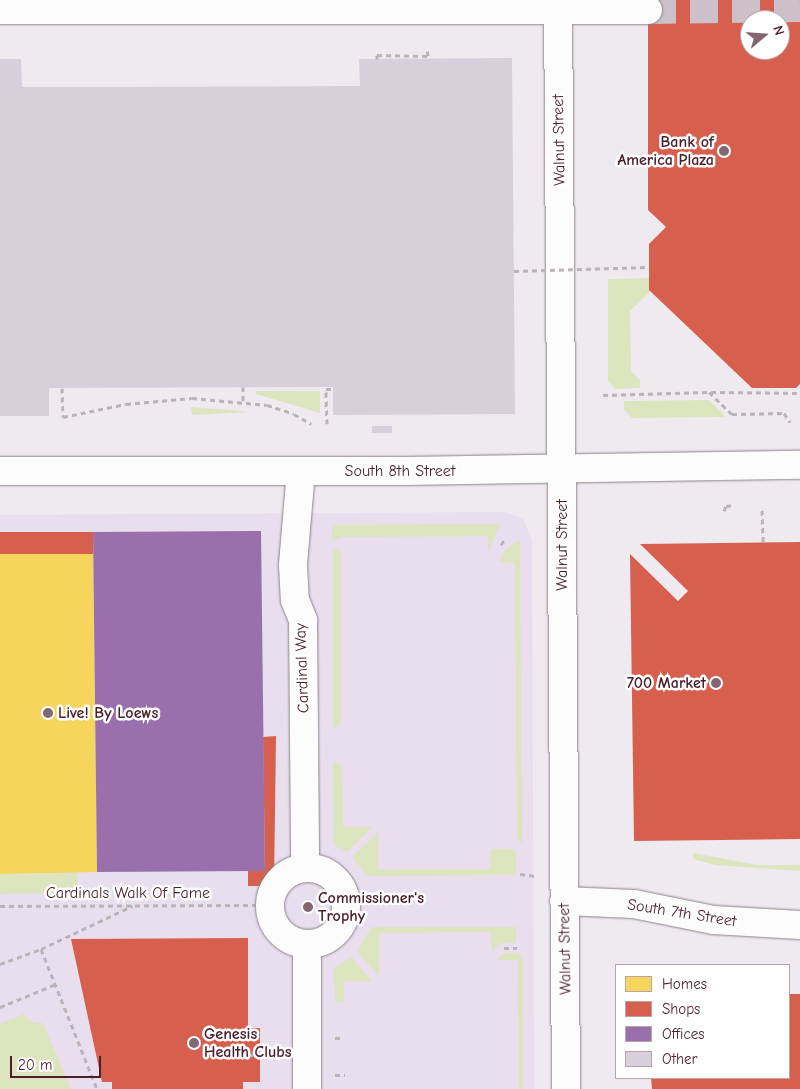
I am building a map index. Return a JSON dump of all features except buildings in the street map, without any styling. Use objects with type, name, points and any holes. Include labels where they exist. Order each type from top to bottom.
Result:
[{"type":"street","name":"Walnut Street","points":[[558,6],[566,1089]]},
{"type":"street","points":[[0,10],[637,7]]},
{"type":"street","name":"South 8th Street","points":[[0,471],[301,471],[800,465]]},
{"type":"street","name":"Cardinal Way","points":[[301,471],[293,565],[295,600],[303,620],[305,867]]},
{"type":"street","points":[[305,867],[329,872],[344,891],[347,903],[346,916],[336,932],[320,943],[294,942],[275,925],[270,900],[281,877],[305,867]]},
{"type":"street","name":"South 7th Street","points":[[564,901],[634,904],[713,920],[800,925]]},
{"type":"street","points":[[307,944],[307,1089]]},
{"type":"path","points":[[377,59],[377,56],[428,56],[428,48]]},
{"type":"path","points":[[514,271],[649,267]]},
{"type":"path","points":[[242,387],[243,401]]},
{"type":"path","points":[[62,388],[63,417],[150,400],[192,398],[243,401],[284,410],[311,424]]},
{"type":"path","points":[[326,424],[326,389],[332,389]]},
{"type":"path","points":[[603,395],[710,392],[800,393]]},
{"type":"path","points":[[710,392],[732,414],[784,413],[790,422]]},
{"type":"path","points":[[724,511],[726,506],[735,505]]},
{"type":"path","points":[[762,510],[763,542]]},
{"type":"path","points":[[501,545],[505,539]]},
{"type":"path","points":[[0,964],[42,949],[134,905]]},
{"type":"path","name":"Cardinals Walk Of Fame","points":[[0,906],[255,905]]},
{"type":"path","points":[[504,948],[517,948]]},
{"type":"path","points":[[42,949],[97,1089]]},
{"type":"path","points":[[0,1006],[56,984]]},
{"type":"path","points":[[248,1055],[270,1055]]},
{"type":"shaded area","points":[[505,512],[523,519],[532,540],[534,1089],[0,1089],[0,515]]},
{"type":"green space","points":[[649,278],[651,291],[630,311],[631,371],[640,380],[640,388],[615,389],[608,381],[608,279]]},
{"type":"green space","points":[[256,391],[320,391],[320,413],[256,394]]},
{"type":"green space","points":[[709,400],[726,417],[632,418],[624,410],[624,401]]},
{"type":"green space","points":[[191,407],[231,410],[249,412],[192,415]]},
{"type":"green space","points":[[500,524],[488,552],[488,536],[341,537],[332,541],[332,525]]},
{"type":"green space","points":[[520,540],[522,844],[517,837],[515,563],[499,562],[507,548]]},
{"type":"green space","points":[[333,547],[341,552],[341,724],[333,729]]},
{"type":"green space","points":[[333,761],[342,766],[343,827],[372,827],[347,852],[334,845]]},
{"type":"green space","points":[[378,832],[378,869],[490,869],[490,849],[512,849],[516,852],[516,875],[367,876],[352,857]]},
{"type":"green space","points":[[693,853],[757,865],[800,865],[800,871],[715,865],[693,859]]},
{"type":"green space","points":[[78,873],[78,893],[0,894],[0,874]]},
{"type":"green space","points":[[371,927],[516,927],[516,943],[500,943],[492,952],[491,932],[379,933],[379,976],[357,952]]},
{"type":"green space","points":[[504,953],[517,953],[523,959],[523,1089],[519,1089],[518,960],[497,960]]},
{"type":"green space","points":[[351,957],[372,981],[344,981],[344,1003],[335,1002],[334,969]]},
{"type":"green space","points":[[23,1014],[32,1022],[43,1023],[71,1089],[0,1089],[0,1024]]},
{"type":"tunnel","points":[[648,10],[800,8]]},
{"type":"place","name":"Bank of America Plaza","points":[[724,151]]},
{"type":"place","name":"700 Market","points":[[716,683]]},
{"type":"place","name":"Live! By Loews","points":[[48,713]]},
{"type":"place","name":"Commissioner's Trophy","points":[[308,907]]},
{"type":"place","name":"Genesis Health Clubs","points":[[194,1043]]}]
